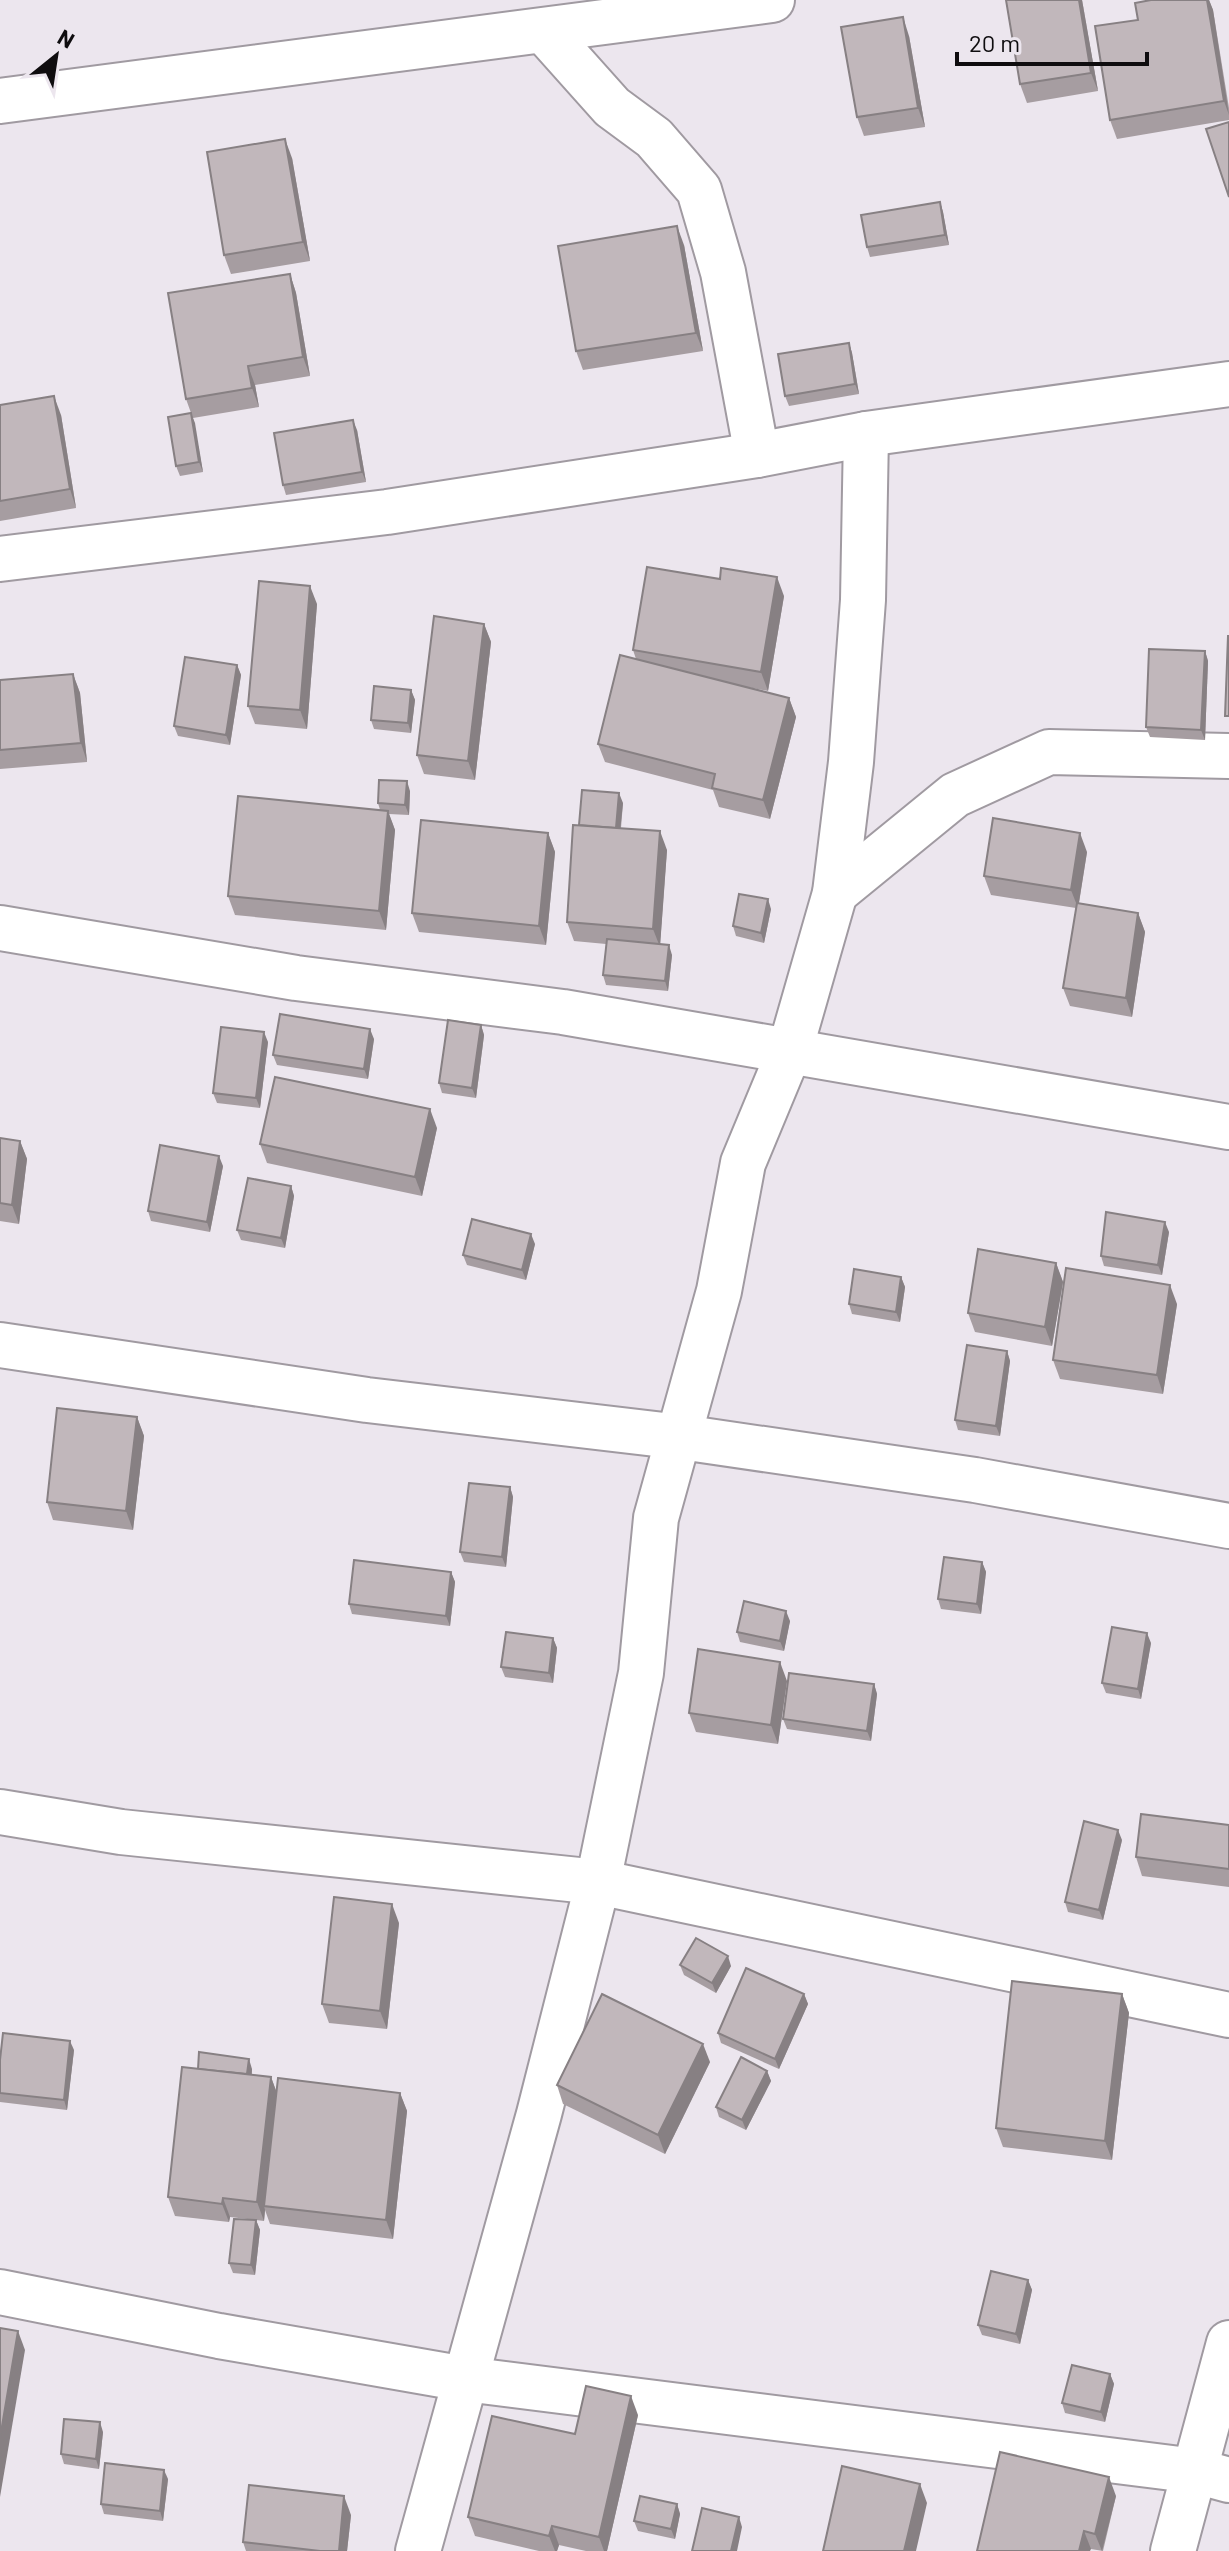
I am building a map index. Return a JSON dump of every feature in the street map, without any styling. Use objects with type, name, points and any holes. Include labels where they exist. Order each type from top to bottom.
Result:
[{"type":"street","points":[[0,101],[772,0]]},
{"type":"street","points":[[545,32],[612,107],[654,138],[699,190],[723,272],[757,455]]},
{"type":"street","points":[[0,559],[387,512],[757,455],[866,434],[1229,384]]},
{"type":"street","points":[[418,2551],[539,2114],[598,1882],[641,1673],[656,1518],[681,1437],[719,1291],[743,1163],[790,1050],[835,893],[851,762],[863,600],[866,434]]},
{"type":"street","points":[[835,893],[955,795],[1049,752],[1229,756]]},
{"type":"street","points":[[0,928],[296,978],[563,1012],[1229,1127]]},
{"type":"street","points":[[0,1345],[367,1400],[681,1437],[975,1480],[1229,1526]]},
{"type":"street","points":[[0,1812],[121,1832],[598,1882],[1229,2015]]},
{"type":"street","points":[[0,2292],[219,2336],[465,2379],[1212,2476]]},
{"type":"street","points":[[1173,2551],[1212,2476],[1229,2343]]},
{"type":"building","points":[[1006,0],[1079,0],[1091,73],[1020,84]]},
{"type":"building","points":[[1207,0],[1224,101],[1110,120],[1095,26],[1138,20],[1135,3]]},
{"type":"building","points":[[903,17],[918,108],[857,117],[841,27]]},
{"type":"building","points":[[1229,122],[1229,197],[1206,129]]},
{"type":"building","points":[[285,139],[303,242],[224,255],[207,152]]},
{"type":"building","points":[[940,202],[945,235],[867,247],[861,215]]},
{"type":"building","points":[[677,226],[696,333],[576,351],[558,246]]},
{"type":"building","points":[[290,274],[303,357],[248,366],[252,388],[186,399],[168,293]]},
{"type":"building","points":[[849,343],[855,384],[785,396],[778,354]]},
{"type":"building","points":[[54,396],[70,489],[0,501],[0,405]]},
{"type":"building","points":[[191,413],[199,462],[176,466],[168,417]]},
{"type":"building","points":[[353,420],[362,472],[283,485],[274,433]]},
{"type":"building","points":[[647,567],[720,579],[721,568],[777,577],[761,672],[633,650]]},
{"type":"building","points":[[259,581],[310,586],[300,710],[248,706]]},
{"type":"building","points":[[434,616],[484,624],[468,761],[417,755]]},
{"type":"building","points":[[1228,636],[1229,716],[1225,716]]},
{"type":"building","points":[[1149,649],[1205,651],[1201,730],[1146,727]]},
{"type":"building","points":[[620,655],[789,698],[763,800],[712,788],[715,774],[598,744]]},
{"type":"building","points":[[185,657],[237,665],[226,735],[174,726]]},
{"type":"building","points":[[73,674],[81,743],[0,750],[0,680]]},
{"type":"building","points":[[374,686],[411,690],[408,723],[371,720]]},
{"type":"building","points":[[379,780],[407,781],[405,805],[378,803]]},
{"type":"building","points":[[582,790],[619,793],[616,828],[579,825]]},
{"type":"building","points":[[238,796],[388,811],[379,911],[228,896]]},
{"type":"building","points":[[993,818],[1080,833],[1071,890],[984,876]]},
{"type":"building","points":[[421,820],[548,833],[539,926],[412,913]]},
{"type":"building","points":[[573,825],[660,831],[653,929],[567,922]]},
{"type":"building","points":[[739,894],[768,899],[761,933],[733,926]]},
{"type":"building","points":[[1077,903],[1138,913],[1126,998],[1063,988]]},
{"type":"building","points":[[607,939],[669,945],[665,981],[603,975]]},
{"type":"building","points":[[280,1014],[370,1029],[364,1069],[273,1055]]},
{"type":"building","points":[[448,1020],[481,1025],[472,1088],[439,1083]]},
{"type":"building","points":[[221,1027],[264,1032],[256,1098],[213,1093]]},
{"type":"building","points":[[275,1077],[430,1109],[415,1177],[260,1144]]},
{"type":"building","points":[[0,1138],[20,1141],[12,1205],[0,1203]]},
{"type":"building","points":[[160,1145],[219,1156],[207,1222],[148,1211]]},
{"type":"building","points":[[248,1178],[291,1186],[281,1238],[237,1230]]},
{"type":"building","points":[[1106,1212],[1165,1222],[1158,1265],[1101,1256]]},
{"type":"building","points":[[472,1219],[531,1234],[522,1270],[463,1255]]},
{"type":"building","points":[[978,1249],[1056,1263],[1045,1327],[968,1313]]},
{"type":"building","points":[[1066,1268],[1170,1285],[1157,1375],[1053,1360]]},
{"type":"building","points":[[854,1269],[901,1277],[896,1312],[849,1304]]},
{"type":"building","points":[[967,1345],[1007,1351],[996,1426],[955,1420]]},
{"type":"building","points":[[57,1408],[137,1417],[126,1511],[47,1502]]},
{"type":"building","points":[[469,1483],[510,1487],[502,1557],[460,1552]]},
{"type":"building","points":[[944,1557],[982,1562],[977,1604],[938,1599]]},
{"type":"building","points":[[354,1560],[451,1572],[446,1616],[349,1604]]},
{"type":"building","points":[[744,1601],[786,1611],[780,1641],[737,1632]]},
{"type":"building","points":[[1112,1627],[1147,1633],[1138,1689],[1102,1683]]},
{"type":"building","points":[[506,1632],[553,1638],[549,1673],[501,1667]]},
{"type":"building","points":[[698,1649],[780,1662],[771,1725],[689,1713]]},
{"type":"building","points":[[789,1673],[874,1684],[867,1731],[783,1719]]},
{"type":"building","points":[[1141,1814],[1229,1825],[1229,1869],[1136,1857]]},
{"type":"building","points":[[1084,1821],[1118,1830],[1099,1910],[1065,1902]]},
{"type":"building","points":[[334,1897],[392,1904],[380,2011],[322,2004]]},
{"type":"building","points":[[696,1938],[728,1956],[712,1983],[680,1965]]},
{"type":"building","points":[[746,1968],[804,1994],[775,2059],[718,2033]]},
{"type":"building","points":[[1012,1981],[1122,1994],[1105,2141],[996,2128]]},
{"type":"building","points":[[602,1994],[703,2044],[658,2135],[557,2085]]},
{"type":"building","points":[[3,2033],[70,2041],[64,2100],[0,2093]]},
{"type":"building","points":[[199,2052],[249,2059],[247,2074],[198,2069]]},
{"type":"building","points":[[741,2057],[767,2071],[742,2120],[716,2107]]},
{"type":"building","points":[[182,2067],[271,2077],[257,2202],[223,2198],[222,2204],[168,2197]]},
{"type":"building","points":[[278,2078],[400,2093],[386,2220],[264,2206]]},
{"type":"building","points":[[234,2219],[256,2220],[251,2265],[229,2263]]},
{"type":"building","points":[[991,2271],[1028,2280],[1016,2334],[978,2325]]},
{"type":"building","points":[[0,2328],[18,2331],[0,2438]]},
{"type":"building","points":[[1072,2365],[1110,2374],[1101,2412],[1062,2403]]},
{"type":"building","points":[[586,2386],[631,2396],[599,2537],[552,2526],[549,2536],[468,2517],[492,2416],[575,2434]]},
{"type":"building","points":[[64,2419],[100,2422],[96,2459],[61,2454]]},
{"type":"building","points":[[1000,2452],[1109,2477],[1095,2534],[1084,2531],[1079,2551],[977,2551]]},
{"type":"building","points":[[105,2463],[164,2470],[160,2511],[101,2504]]},
{"type":"building","points":[[842,2466],[920,2484],[904,2551],[823,2551]]},
{"type":"building","points":[[249,2485],[344,2496],[339,2551],[243,2542]]},
{"type":"building","points":[[640,2496],[677,2504],[671,2529],[634,2521]]},
{"type":"building","points":[[702,2508],[739,2517],[731,2551],[692,2551]]}]
